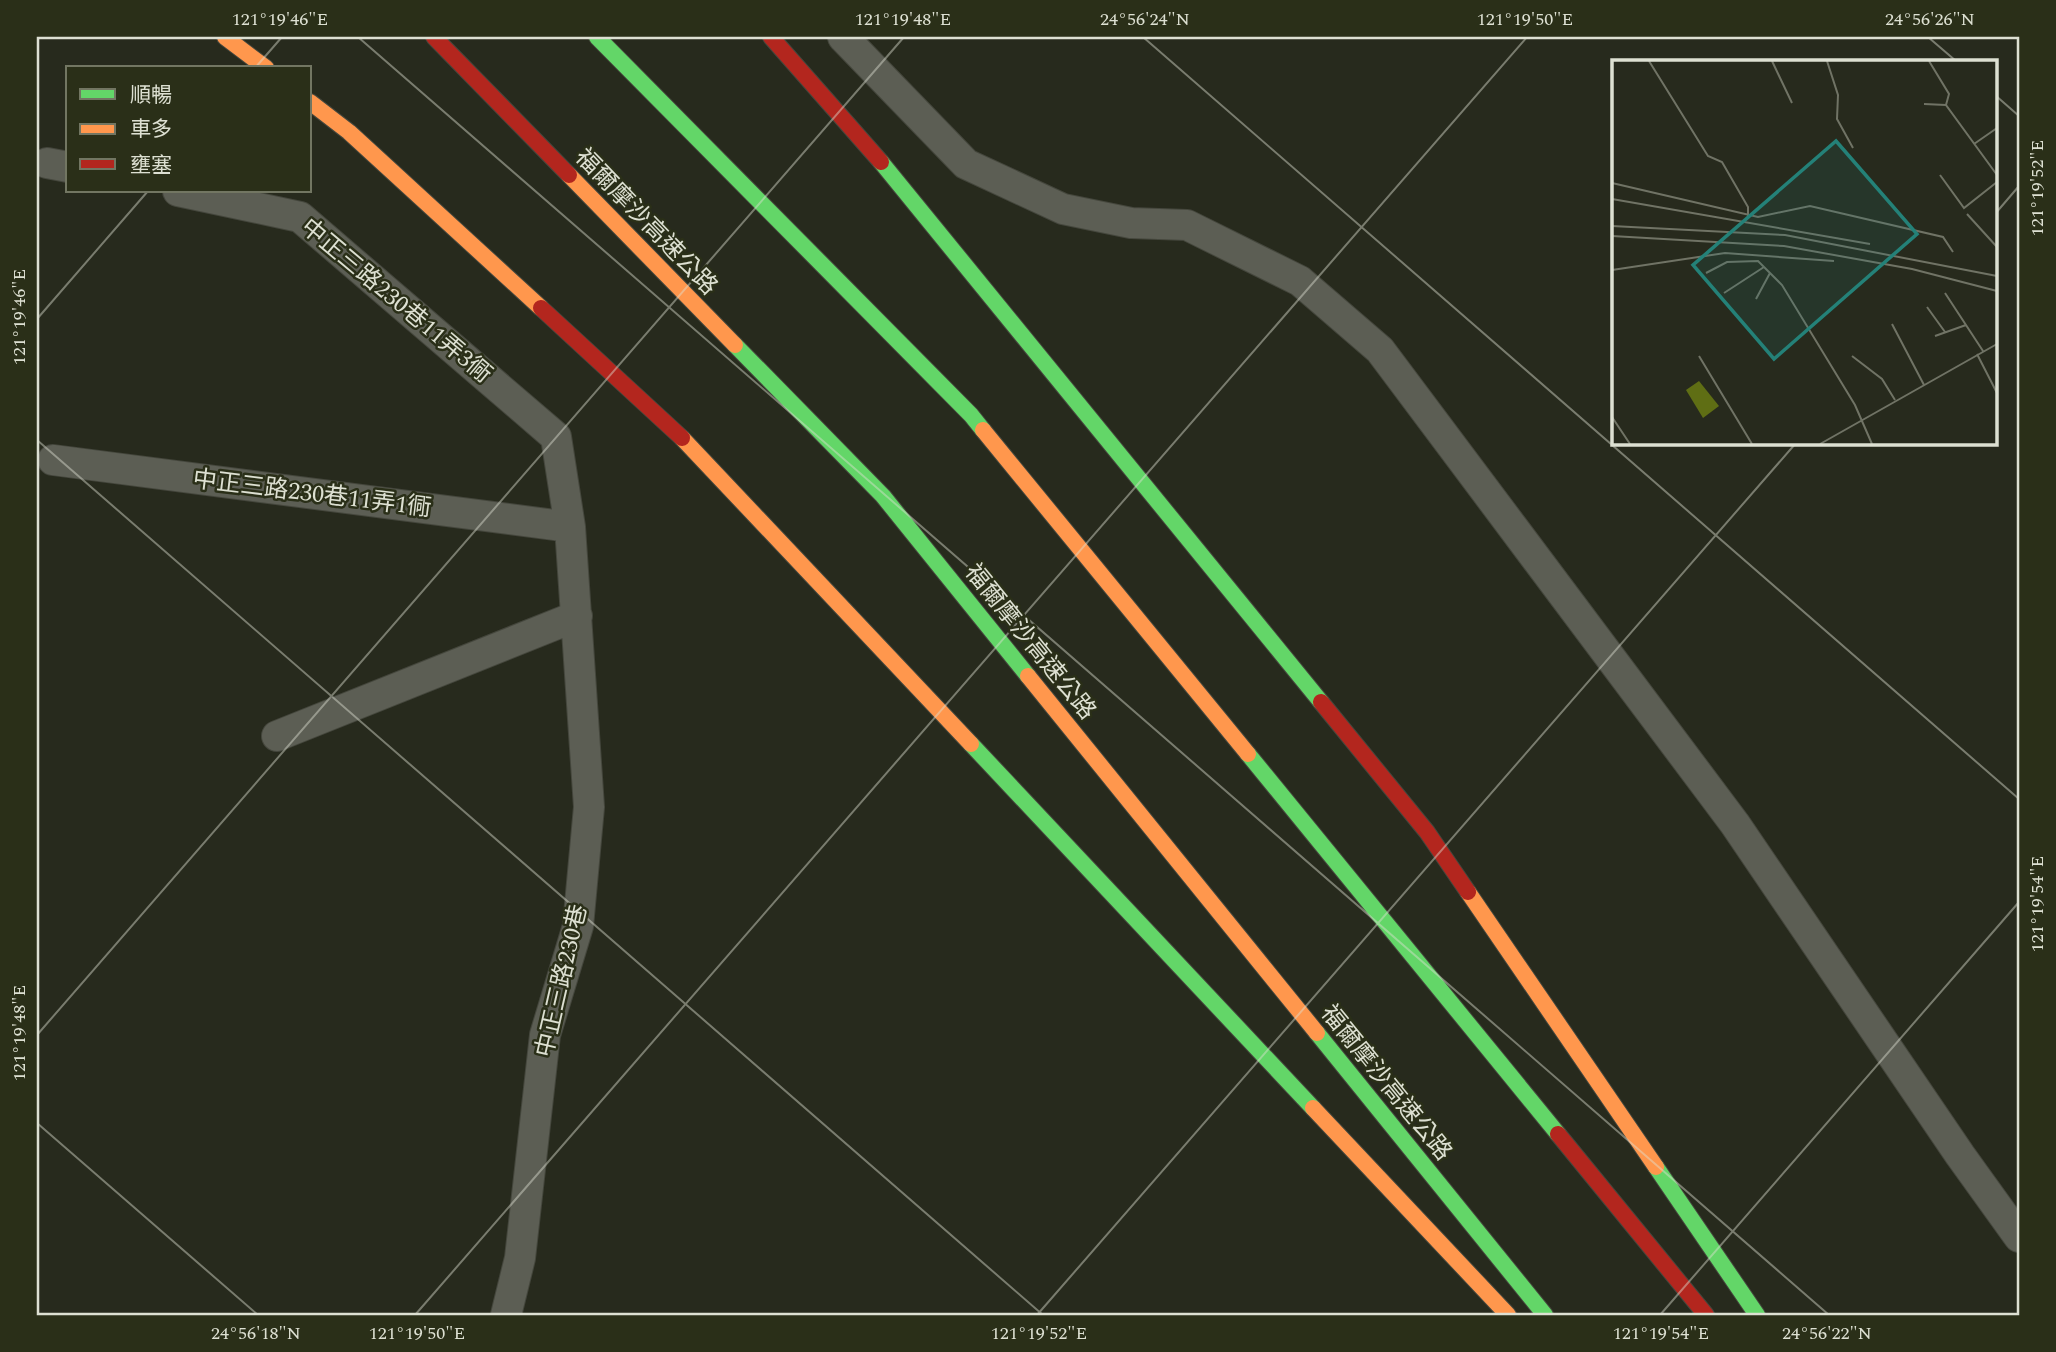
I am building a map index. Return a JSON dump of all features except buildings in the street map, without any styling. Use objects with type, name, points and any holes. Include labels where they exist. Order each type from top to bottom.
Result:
[{"type":"highway","points":[[225,37],[263,66]]},
{"type":"highway","name":"福爾摩沙高速公路","points":[[434,37],[883,496],[1545,1315]]},
{"type":"highway","points":[[597,37],[971,415],[1706,1315]]},
{"type":"highway","points":[[771,37],[911,196],[1427,832],[1757,1315]]},
{"type":"highway","points":[[312,104],[349,132],[687,443],[1508,1315]]},
{"type":"lane","points":[[843,37],[966,164],[1063,209],[1131,223],[1187,225],[1300,281],[1380,350],[1735,824],[1960,1155],[2019,1237]]},
{"type":"lane","name":"中正三路230巷11弄3衕","points":[[183,192],[300,217],[556,436]]},
{"type":"lane","name":"中正三路230巷","points":[[506,1315],[520,1258],[545,1034],[579,926],[589,807],[570,527],[556,436]]},
{"type":"lane","name":"中正三路230巷11弄1衕","points":[[53,460],[570,527]]},
{"type":"lane","points":[[276,736],[577,616]]},
{"type":"traffic: fast","points":[[597,37],[983,430]]},
{"type":"traffic: fast","points":[[881,162],[1321,702]]},
{"type":"traffic: fast","points":[[735,345],[883,496],[1028,676]]},
{"type":"traffic: fast","points":[[971,744],[1313,1108]]},
{"type":"traffic: fast","points":[[1248,754],[1558,1134]]},
{"type":"traffic: fast","points":[[1317,1033],[1545,1315]]},
{"type":"traffic: fast","points":[[1656,1167],[1757,1315]]},
{"type":"traffic: slow","points":[[225,37],[263,66]]},
{"type":"traffic: slow","points":[[312,104],[349,132],[541,308]]},
{"type":"traffic: slow","points":[[569,175],[735,345]]},
{"type":"traffic: slow","points":[[983,430],[1248,754]]},
{"type":"traffic: slow","points":[[682,438],[971,744]]},
{"type":"traffic: slow","points":[[1028,676],[1317,1033]]},
{"type":"traffic: slow","points":[[1468,892],[1656,1167]]},
{"type":"traffic: slow","points":[[1313,1108],[1508,1315]]},
{"type":"traffic: jam","points":[[434,37],[569,175]]},
{"type":"traffic: jam","points":[[771,37],[881,162]]},
{"type":"traffic: jam","points":[[541,308],[682,438]]},
{"type":"traffic: jam","points":[[1321,702],[1427,832],[1468,892]]},
{"type":"traffic: jam","points":[[1558,1134],[1706,1315]]}]
